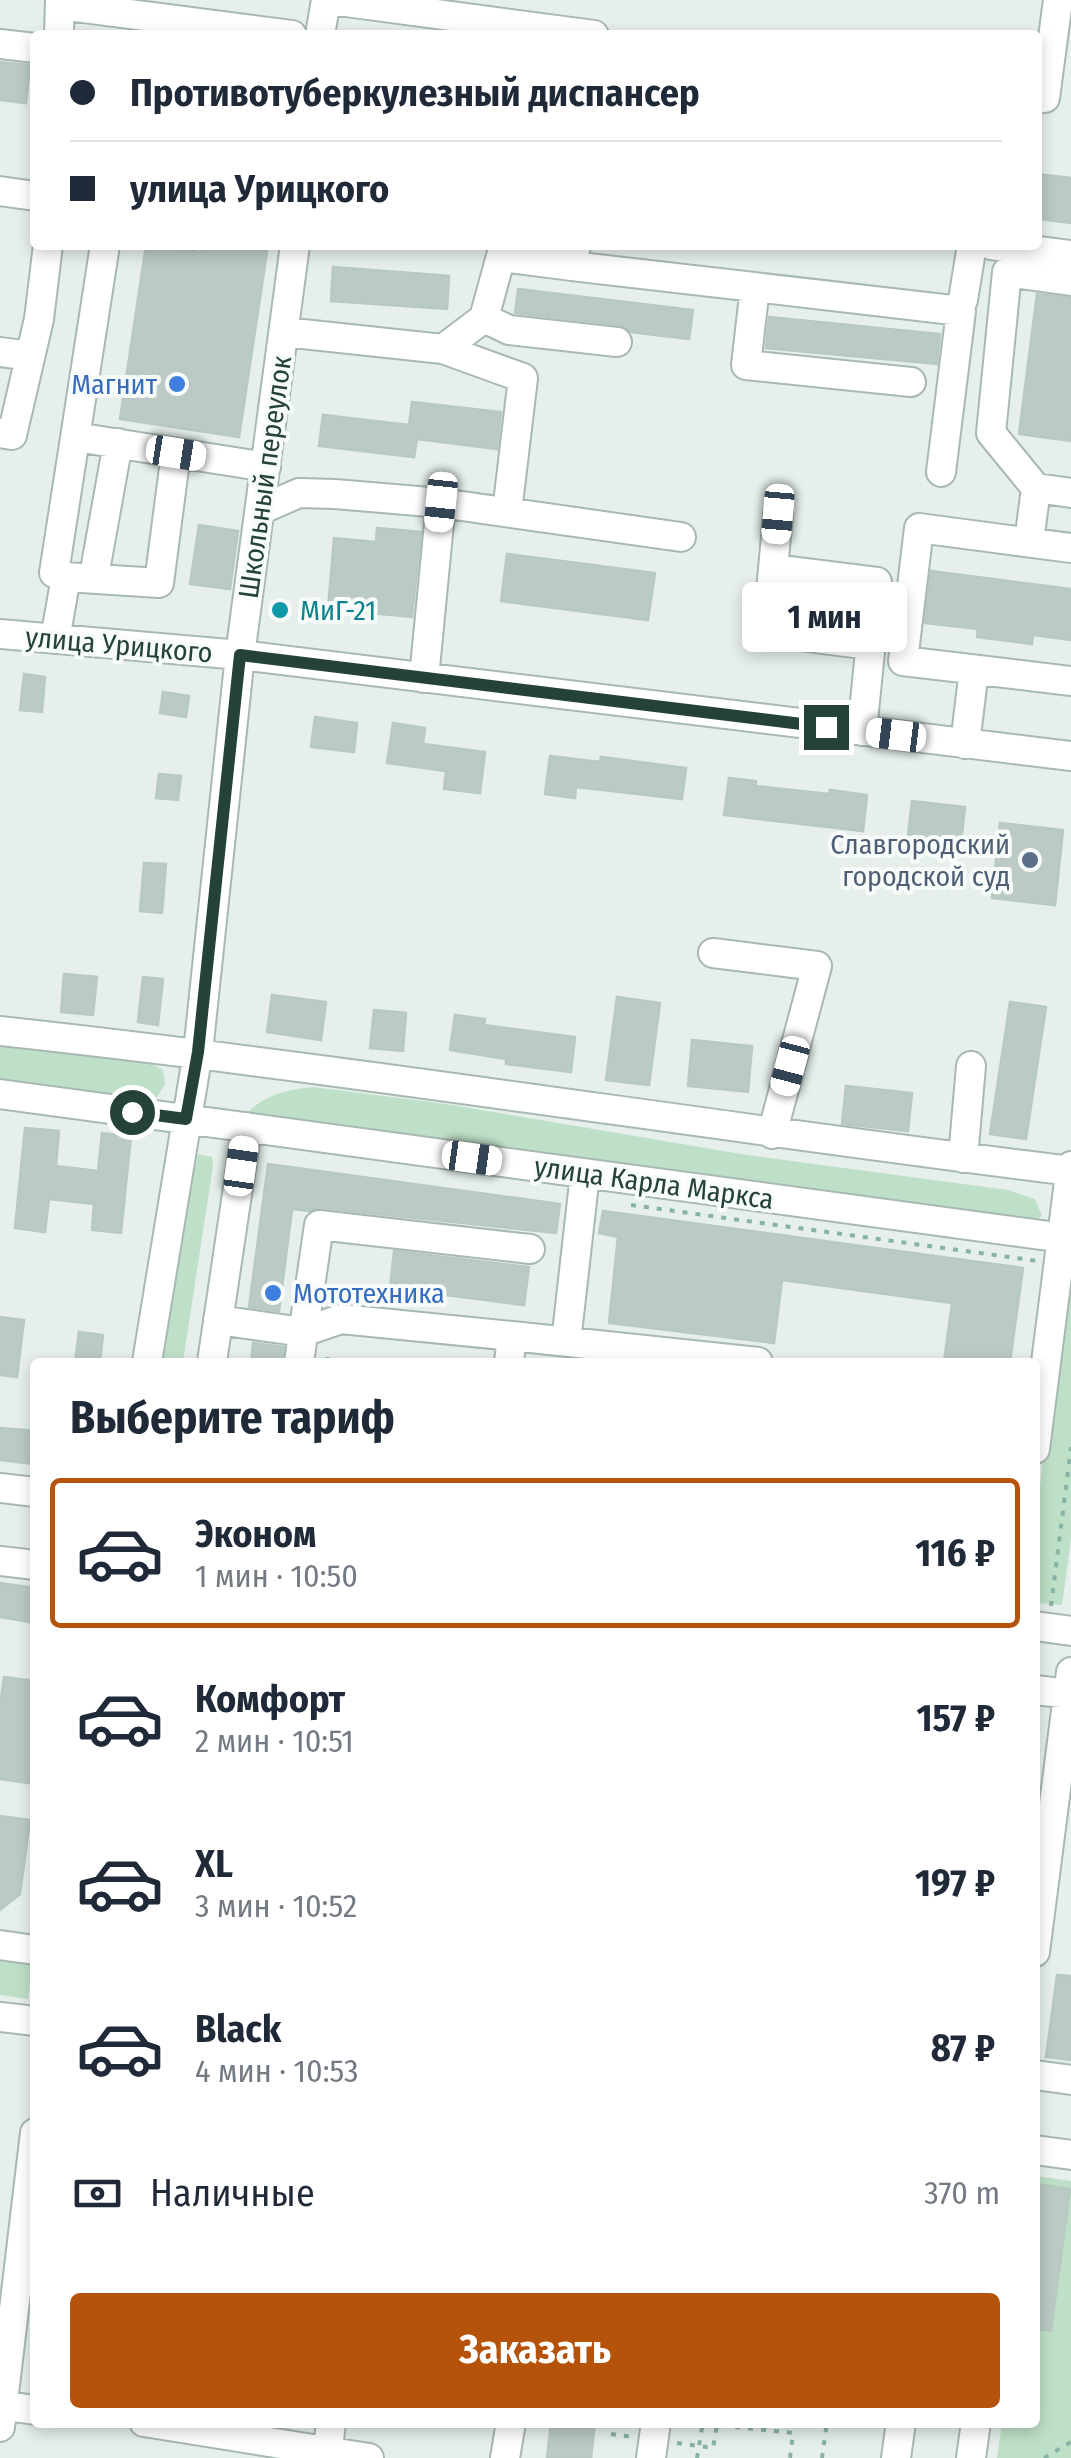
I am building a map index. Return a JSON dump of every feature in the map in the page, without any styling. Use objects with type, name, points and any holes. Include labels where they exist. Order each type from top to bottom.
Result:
[{"type":"street","points":[[321,30],[328,0],[525,30]]},
{"type":"street","points":[[1051,99],[1058,0]]},
{"type":"street","points":[[59,30],[60,2],[257,30]]},
{"type":"street","points":[[0,44],[30,47]]},
{"type":"street","points":[[0,191],[30,195]]},
{"type":"street","points":[[0,433],[12,435],[39,319],[47,250]]},
{"type":"street","points":[[105,250],[54,573],[158,584],[176,453]]},
{"type":"street","name":"Школьный переулок","points":[[149,1358],[198,1052],[240,655],[295,250]]},
{"type":"street","points":[[963,300],[971,250]]},
{"type":"street","points":[[1031,250],[1071,255]]},
{"type":"street","points":[[443,349],[484,318],[503,251],[574,255],[755,287],[961,311],[941,472]]},
{"type":"street","points":[[1071,282],[1007,272],[991,433],[1036,488],[1071,493]]},
{"type":"street","points":[[755,287],[746,365],[911,382]]},
{"type":"street","points":[[484,318],[508,330],[617,342]]},
{"type":"street","points":[[284,332],[443,349],[523,378],[506,512]]},
{"type":"street","points":[[0,352],[30,356]]},
{"type":"street","points":[[76,437],[266,468]]},
{"type":"street","points":[[55,639],[80,576],[118,444]]},
{"type":"street","points":[[1029,542],[1036,488]]},
{"type":"street","points":[[260,510],[299,493],[441,502],[681,537]]},
{"type":"street","points":[[424,678],[441,502]]},
{"type":"street","points":[[778,514],[767,632],[870,646]]},
{"type":"street","points":[[1071,548],[918,528],[903,661],[1071,681]]},
{"type":"street","points":[[774,570],[877,582],[862,731]]},
{"type":"street","name":"улица Урицкого","points":[[0,634],[240,655],[1071,756]]},
{"type":"street","points":[[965,744],[974,670]]},
{"type":"street","points":[[713,953],[817,966],[772,1134]]},
{"type":"street","points":[[0,1030],[198,1052],[772,1134],[1071,1169],[1040,1414]]},
{"type":"street","points":[[963,1158],[971,1066]]},
{"type":"street","name":"улица Карла Маркса","points":[[0,1094],[585,1174],[1064,1247]]},
{"type":"street","points":[[213,1358],[246,1127]]},
{"type":"street","points":[[566,1342],[585,1174]]},
{"type":"street","points":[[300,1358],[318,1225],[575,1255]]},
{"type":"street","points":[[218,1320],[303,1332],[341,1319],[510,1350],[566,1342],[610,1354],[684,1358]]},
{"type":"street","points":[[0,1488],[30,1491]]},
{"type":"street","points":[[0,1561],[30,1564]]},
{"type":"street","points":[[1040,1690],[1070,1687],[1040,1914]]},
{"type":"street","points":[[0,1945],[30,1949]]},
{"type":"street","points":[[0,2017],[30,2020]]},
{"type":"street","points":[[1040,2076],[1071,2080]]},
{"type":"street","points":[[1040,2151],[1071,2155]]},
{"type":"street","points":[[30,2175],[1,2413],[30,2410]]},
{"type":"street","points":[[218,2428],[330,2436],[368,2458]]},
{"type":"street","points":[[505,2458],[510,2428]]},
{"type":"street","points":[[896,2458],[900,2428]]},
{"type":"street","points":[[971,2458],[975,2428]]},
{"type":"path","points":[[621,1204],[1064,1247]]},
{"type":"path","points":[[303,1332],[324,1358]]},
{"type":"path","points":[[1051,1629],[1071,1447]]},
{"type":"path","points":[[697,2458],[701,2428]]},
{"type":"path","points":[[712,2458],[716,2428]]},
{"type":"path","points":[[746,2428],[793,2433],[790,2458]]},
{"type":"path","points":[[822,2458],[826,2428]]},
{"type":"path","points":[[612,2434],[713,2448]]},
{"type":"path","points":[[1044,2458],[1071,2442]]},
{"type":"green space","points":[[0,1042],[146,1061],[163,1070],[165,1084],[157,1097],[129,1100],[0,1082]]},
{"type":"green space","points":[[313,1087],[446,1104],[747,1155],[1008,1190],[1035,1199],[1042,1216],[1023,1229],[246,1114],[277,1094]]},
{"type":"green space","points":[[198,1154],[212,1157],[184,1358],[164,1358],[184,1206]]},
{"type":"green space","points":[[1066,1268],[1071,1269],[1071,1538],[1062,1605],[1040,1603],[1040,1486]]},
{"type":"green space","points":[[0,1956],[30,1960],[28,1999],[0,1995]]},
{"type":"green space","points":[[1040,2177],[1071,2181],[1071,2458],[997,2458],[1001,2428],[1040,2428]]},
{"type":"building","points":[[0,62],[30,65],[26,103],[0,100]]},
{"type":"building","points":[[1042,174],[1071,178],[1071,223],[1042,219]]},
{"type":"building","points":[[145,250],[267,250],[239,437],[120,419]]},
{"type":"building","points":[[333,267],[449,276],[447,309],[331,301]]},
{"type":"building","points":[[518,289],[693,310],[689,339],[631,332],[619,325],[515,313]]},
{"type":"building","points":[[1037,294],[1071,298],[1071,441],[1019,434]]},
{"type":"building","points":[[769,317],[940,334],[937,364],[766,348]]},
{"type":"building","points":[[412,402],[501,412],[497,449],[417,439],[414,457],[319,446],[323,415],[409,425]]},
{"type":"building","points":[[199,525],[238,531],[230,589],[190,584]]},
{"type":"building","points":[[377,528],[421,532],[412,617],[328,609],[334,538],[376,542]]},
{"type":"building","points":[[507,554],[655,573],[648,620],[501,601]]},
{"type":"building","points":[[931,571],[1071,589],[1071,640],[1033,635],[1032,644],[977,637],[978,629],[925,623]]},
{"type":"building","points":[[789,589],[858,597],[855,625],[786,617]]},
{"type":"building","points":[[24,674],[45,677],[42,712],[20,710]]},
{"type":"building","points":[[163,692],[189,696],[186,717],[160,713]]},
{"type":"building","points":[[315,717],[357,723],[354,752],[311,747]]},
{"type":"building","points":[[393,723],[425,728],[423,744],[485,752],[480,793],[444,789],[446,771],[387,763]]},
{"type":"building","points":[[550,756],[600,762],[601,757],[686,768],[682,799],[576,787],[575,798],[545,794]]},
{"type":"building","points":[[159,774],[181,776],[178,800],[156,798]]},
{"type":"building","points":[[729,778],[756,781],[755,786],[867,795],[863,831],[724,815]]},
{"type":"building","points":[[912,801],[965,807],[961,842],[908,836]]},
{"type":"building","points":[[1000,823],[1063,830],[1055,905],[992,898]]},
{"type":"building","points":[[144,863],[166,864],[162,913],[140,911]]},
{"type":"building","points":[[64,974],[97,977],[93,1015],[61,1012]]},
{"type":"building","points":[[143,977],[163,979],[158,1025],[138,1022]]},
{"type":"building","points":[[272,995],[326,1002],[321,1040],[267,1032]]},
{"type":"building","points":[[617,997],[660,1003],[649,1085],[606,1080]]},
{"type":"building","points":[[1010,1002],[1046,1007],[1026,1139],[990,1134]]},
{"type":"building","points":[[374,1010],[406,1013],[403,1051],[370,1048]]},
{"type":"building","points":[[455,1015],[485,1019],[484,1025],[575,1037],[571,1072],[506,1064],[506,1059],[450,1050]]},
{"type":"building","points":[[692,1040],[752,1046],[748,1092],[688,1086]]},
{"type":"building","points":[[846,1086],[912,1093],[908,1131],[842,1124]]},
{"type":"building","points":[[25,1128],[59,1131],[56,1166],[98,1171],[102,1133],[131,1136],[121,1233],[92,1230],[94,1204],[49,1199],[45,1232],[15,1228]]},
{"type":"building","points":[[268,1164],[560,1204],[556,1233],[321,1208],[292,1209],[279,1311],[249,1307]]},
{"type":"building","points":[[603,1211],[1023,1268],[1011,1358],[945,1358],[952,1303],[782,1280],[774,1343],[609,1323],[618,1237],[599,1233]]},
{"type":"building","points":[[394,1251],[529,1267],[524,1305],[390,1288]]},
{"type":"building","points":[[0,1317],[24,1320],[17,1377],[0,1375]]},
{"type":"building","points":[[79,1332],[103,1335],[100,1358],[76,1358]]},
{"type":"building","points":[[253,1343],[284,1347],[283,1358],[251,1358]]},
{"type":"building","points":[[0,1428],[30,1431],[30,1463],[0,1460]]},
{"type":"building","points":[[0,1583],[30,1587],[30,1622],[0,1617]]},
{"type":"building","points":[[4,1677],[30,1680],[30,1783],[0,1779]]},
{"type":"building","points":[[0,1816],[30,1820],[20,1894],[0,1910]]},
{"type":"building","points":[[1057,1975],[1071,1976],[1071,2060],[1046,2057]]},
{"type":"building","points":[[1040,2185],[1070,2189],[1051,2331],[1040,2330]]},
{"type":"building","points":[[550,2428],[594,2428],[591,2458],[547,2458]]},
{"type":"place","name":"Магнит","points":[[177,384]]},
{"type":"place","name":"МиГ-21","points":[[280,610]]},
{"type":"place","name":"Славгородский городской суд","points":[[1030,860]]},
{"type":"place","name":"Мототехника","points":[[273,1293]]},
{"type":"route","points":[[132,1112],[186,1119],[198,1052],[240,655],[826,727]]}]
